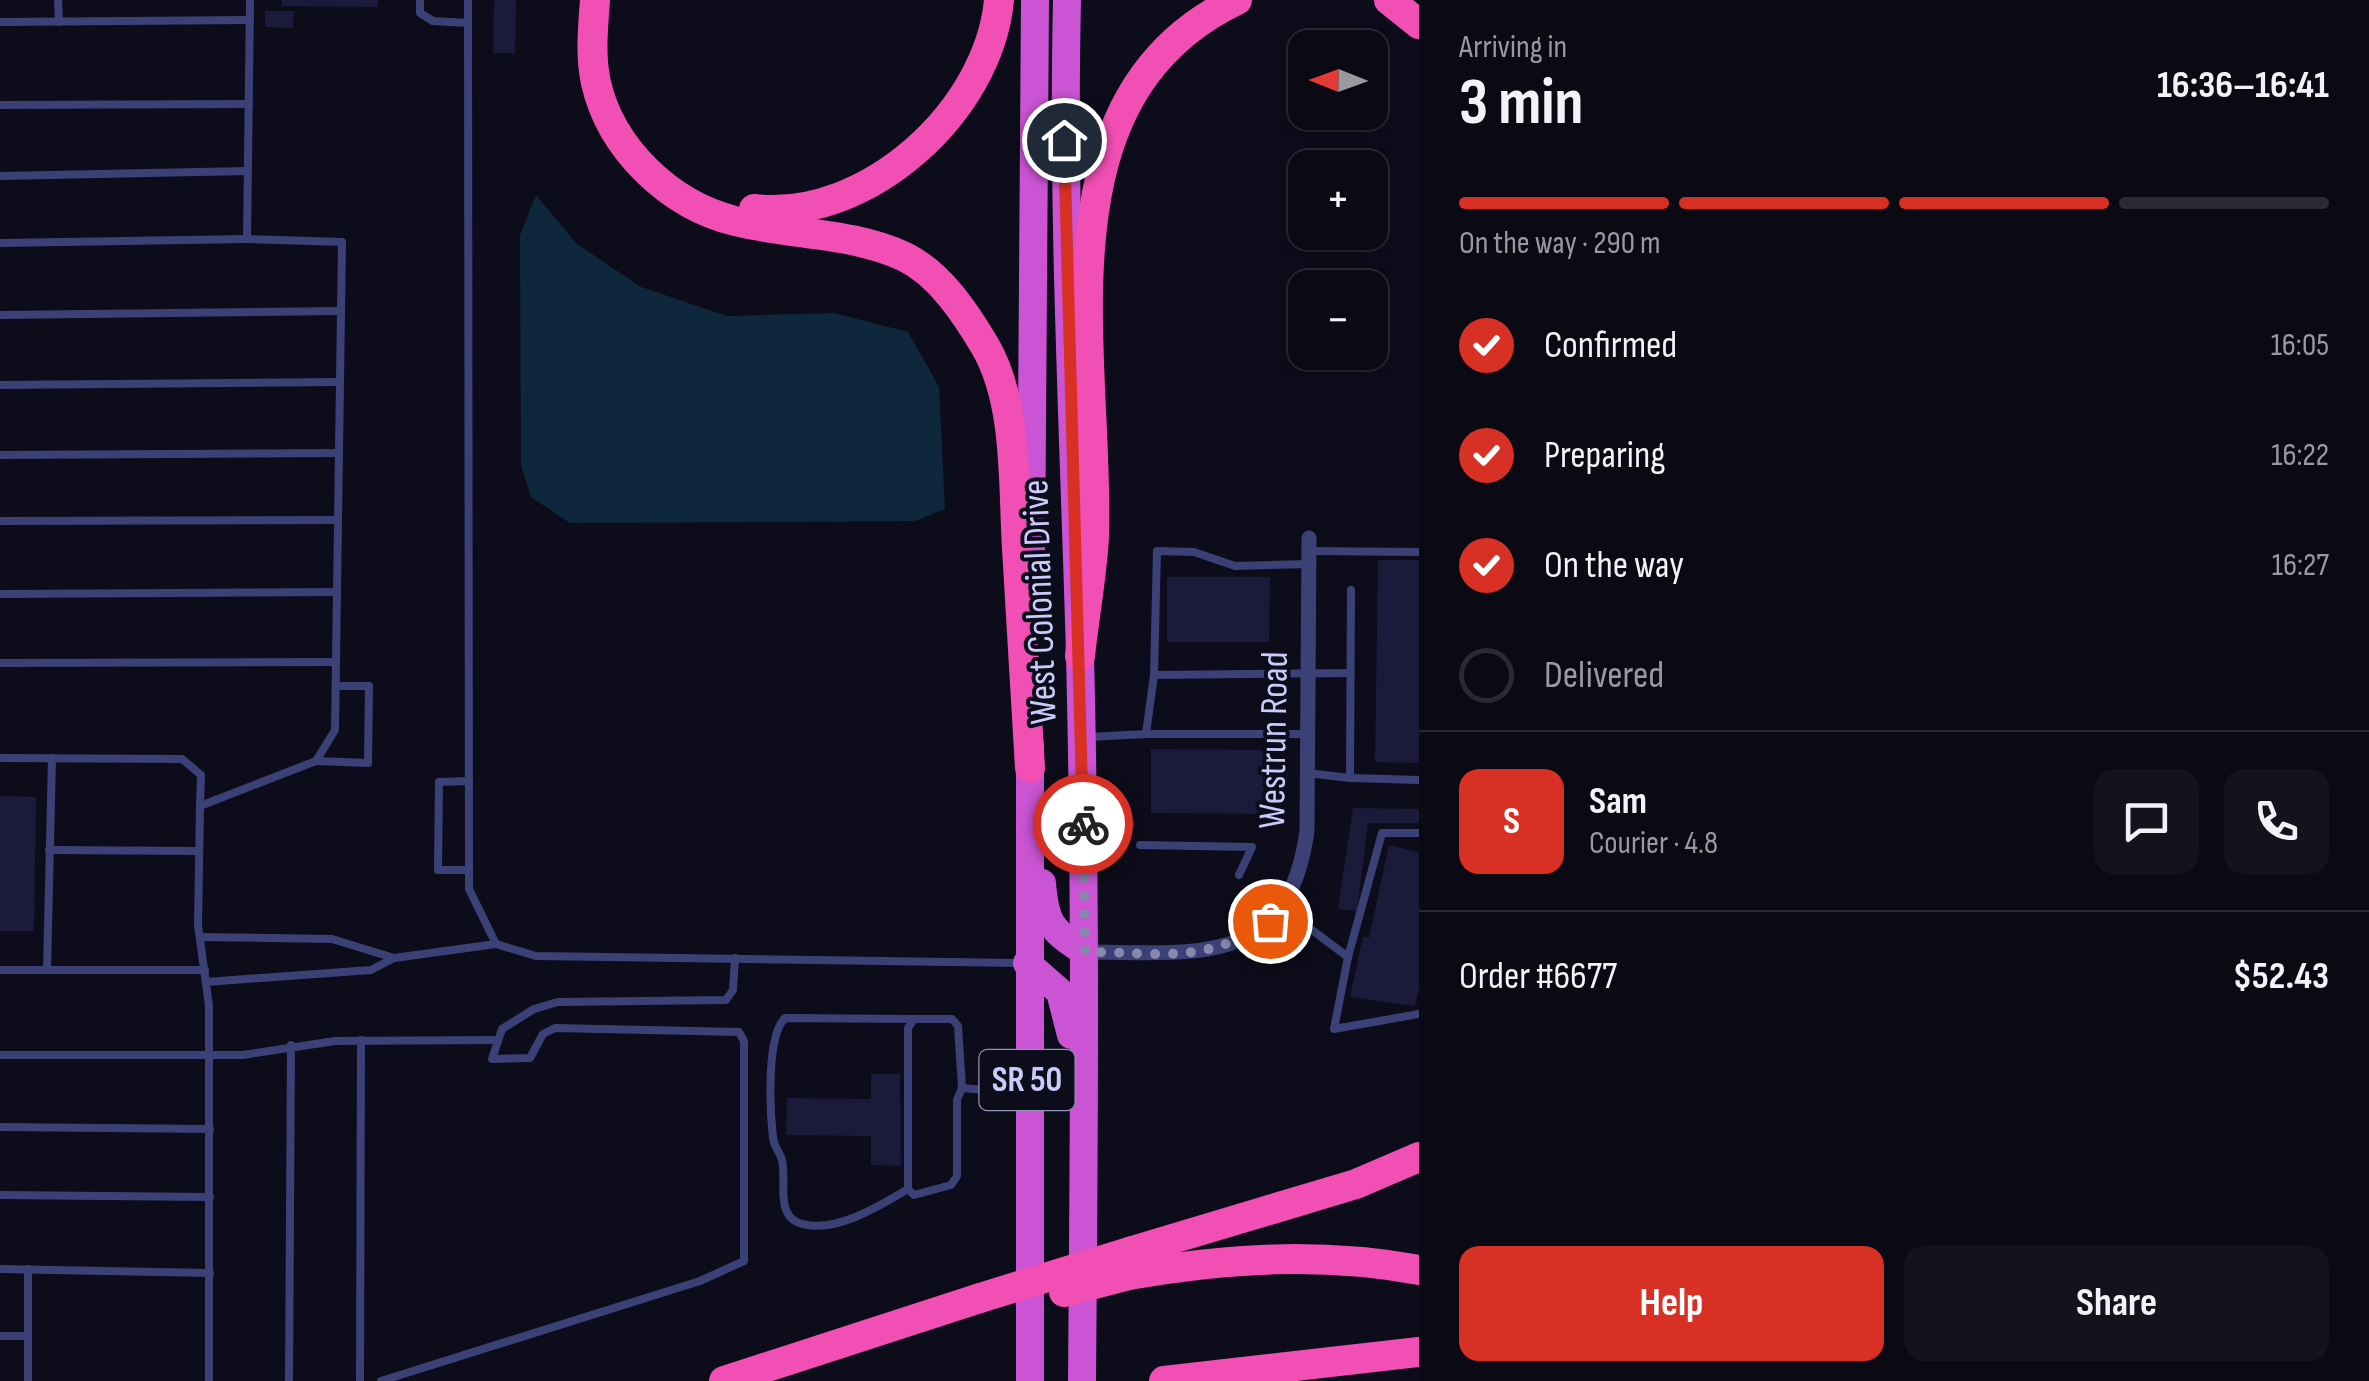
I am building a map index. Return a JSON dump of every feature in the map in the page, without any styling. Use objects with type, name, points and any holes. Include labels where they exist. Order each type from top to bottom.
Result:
[{"type":"highway","points":[[595,0],[592,41],[596,84],[616,132],[645,171],[675,194],[718,216],[872,245],[907,258],[930,274],[955,302],[987,350],[1005,411],[1012,474],[1030,768],[1044,909],[1055,934],[1085,952]]},
{"type":"highway","points":[[610,0],[605,32],[612,86],[633,132],[649,154],[710,198],[734,206],[787,210],[862,188],[928,137],[972,78],[991,36],[1000,0]]},
{"type":"highway","name":"West Colonial Drive","points":[[1030,1381],[1027,1093],[1035,0]]},
{"type":"highway","name":"West Colonial Drive","points":[[1067,0],[1063,174],[1080,656],[1085,952],[1080,1090],[1082,1381]]},
{"type":"highway","points":[[1080,656],[1094,536],[1085,278],[1104,161],[1138,86],[1165,52],[1182,34],[1238,0]]},
{"type":"highway","points":[[1028,963],[1052,983],[1066,1005],[1080,1090]]},
{"type":"highway","points":[[724,1381],[1131,1263],[1356,1184],[1419,1157]]},
{"type":"highway","points":[[1131,1263],[1288,1258],[1363,1260],[1419,1270]]},
{"type":"highway","points":[[1164,1381],[1419,1352]]},
{"type":"street","name":"Westrun Road","points":[[1085,952],[1210,952],[1237,943],[1270,921],[1280,906],[1302,864],[1308,773],[1309,551]]},
{"type":"lane","points":[[58,0],[59,22]]},
{"type":"lane","points":[[247,240],[250,0]]},
{"type":"lane","points":[[420,0],[420,14],[433,21],[468,23]]},
{"type":"lane","points":[[468,0],[469,889],[496,944]]},
{"type":"lane","points":[[0,22],[250,20]]},
{"type":"lane","points":[[0,105],[249,104]]},
{"type":"lane","points":[[0,176],[248,171]]},
{"type":"lane","points":[[0,243],[342,242],[335,730],[316,761]]},
{"type":"lane","points":[[0,315],[341,311]]},
{"type":"lane","points":[[0,384],[340,382]]},
{"type":"lane","points":[[0,454],[340,453]]},
{"type":"lane","points":[[0,521],[338,520]]},
{"type":"lane","points":[[1146,734],[1154,675],[1156,551],[1194,552],[1235,566],[1309,551],[1419,552]]},
{"type":"lane","points":[[1350,778],[1351,590]]},
{"type":"lane","points":[[0,594],[337,592]]},
{"type":"lane","points":[[0,663],[336,662]]},
{"type":"lane","points":[[1154,675],[1350,673]]},
{"type":"lane","points":[[200,806],[316,761],[368,763],[369,686],[336,686]]},
{"type":"lane","points":[[1081,737],[1308,734]]},
{"type":"lane","points":[[0,758],[182,759],[201,775],[200,937],[210,1056],[209,1381]]},
{"type":"lane","points":[[46,970],[52,758]]},
{"type":"lane","points":[[1308,773],[1419,780]]},
{"type":"lane","points":[[469,781],[439,782],[438,870],[469,870]]},
{"type":"lane","points":[[1419,833],[1382,833],[1348,957],[1334,1029],[1419,1014]]},
{"type":"lane","points":[[1140,846],[1252,847],[1239,875]]},
{"type":"lane","points":[[50,850],[199,851]]},
{"type":"lane","points":[[1280,906],[1348,957]]},
{"type":"lane","points":[[200,937],[332,938],[394,958]]},
{"type":"lane","points":[[206,982],[371,970],[394,958],[496,944],[536,956],[1028,963]]},
{"type":"lane","points":[[381,1381],[700,1281],[744,1261],[744,1041],[739,1032],[555,1028],[543,1034],[530,1058],[492,1059],[502,1029],[522,1014],[558,1002],[720,1002],[734,990],[735,958]]},
{"type":"lane","points":[[0,970],[204,970]]},
{"type":"lane","points":[[784,1018],[952,1019],[958,1026],[962,1088],[957,1100],[956,1176],[951,1185],[914,1195],[908,1190],[833,1224],[798,1223],[790,1217],[785,1207],[782,1160],[774,1144],[772,1040],[784,1018]]},
{"type":"lane","points":[[908,1190],[908,1028],[914,1019]]},
{"type":"lane","points":[[0,1055],[210,1056],[243,1055],[291,1044],[361,1040],[496,1040]]},
{"type":"lane","points":[[360,1381],[361,1040]]},
{"type":"lane","points":[[289,1381],[291,1044]]},
{"type":"lane","points":[[962,1088],[1027,1093]]},
{"type":"lane","points":[[0,1127],[210,1129]]},
{"type":"lane","points":[[0,1195],[210,1198]]},
{"type":"lane","points":[[0,1269],[210,1272]]},
{"type":"lane","points":[[28,1270],[28,1381]]},
{"type":"lane","points":[[0,1336],[28,1336]]},
{"type":"water","points":[[536,195],[577,244],[641,287],[727,316],[834,313],[908,332],[939,387],[945,509],[915,521],[570,523],[531,497],[521,465],[520,235]]},
{"type":"building","points":[[282,0],[378,0],[378,7],[282,6]]},
{"type":"building","points":[[494,0],[516,0],[515,53],[493,53]]},
{"type":"building","points":[[265,11],[294,11],[293,28],[265,27]]},
{"type":"building","points":[[1378,560],[1419,560],[1419,763],[1375,762]]},
{"type":"building","points":[[1167,577],[1270,577],[1269,642],[1167,642]]},
{"type":"building","points":[[1151,749],[1268,750],[1267,814],[1151,813]]},
{"type":"building","points":[[0,796],[36,797],[34,931],[0,931]]},
{"type":"building","points":[[1353,808],[1419,809],[1419,823],[1368,823],[1357,911],[1338,909]]},
{"type":"building","points":[[1389,845],[1419,852],[1419,987],[1415,1006],[1350,997],[1363,936],[1369,938]]},
{"type":"building","points":[[871,1074],[900,1074],[901,1166],[871,1165],[871,1136],[786,1135],[787,1098],[871,1099]]},
{"type":"way so far","points":[[1083,824],[1085,952],[1210,952],[1237,943],[1270,921]]},
{"type":"route","points":[[1064,140],[1083,824]]}]
